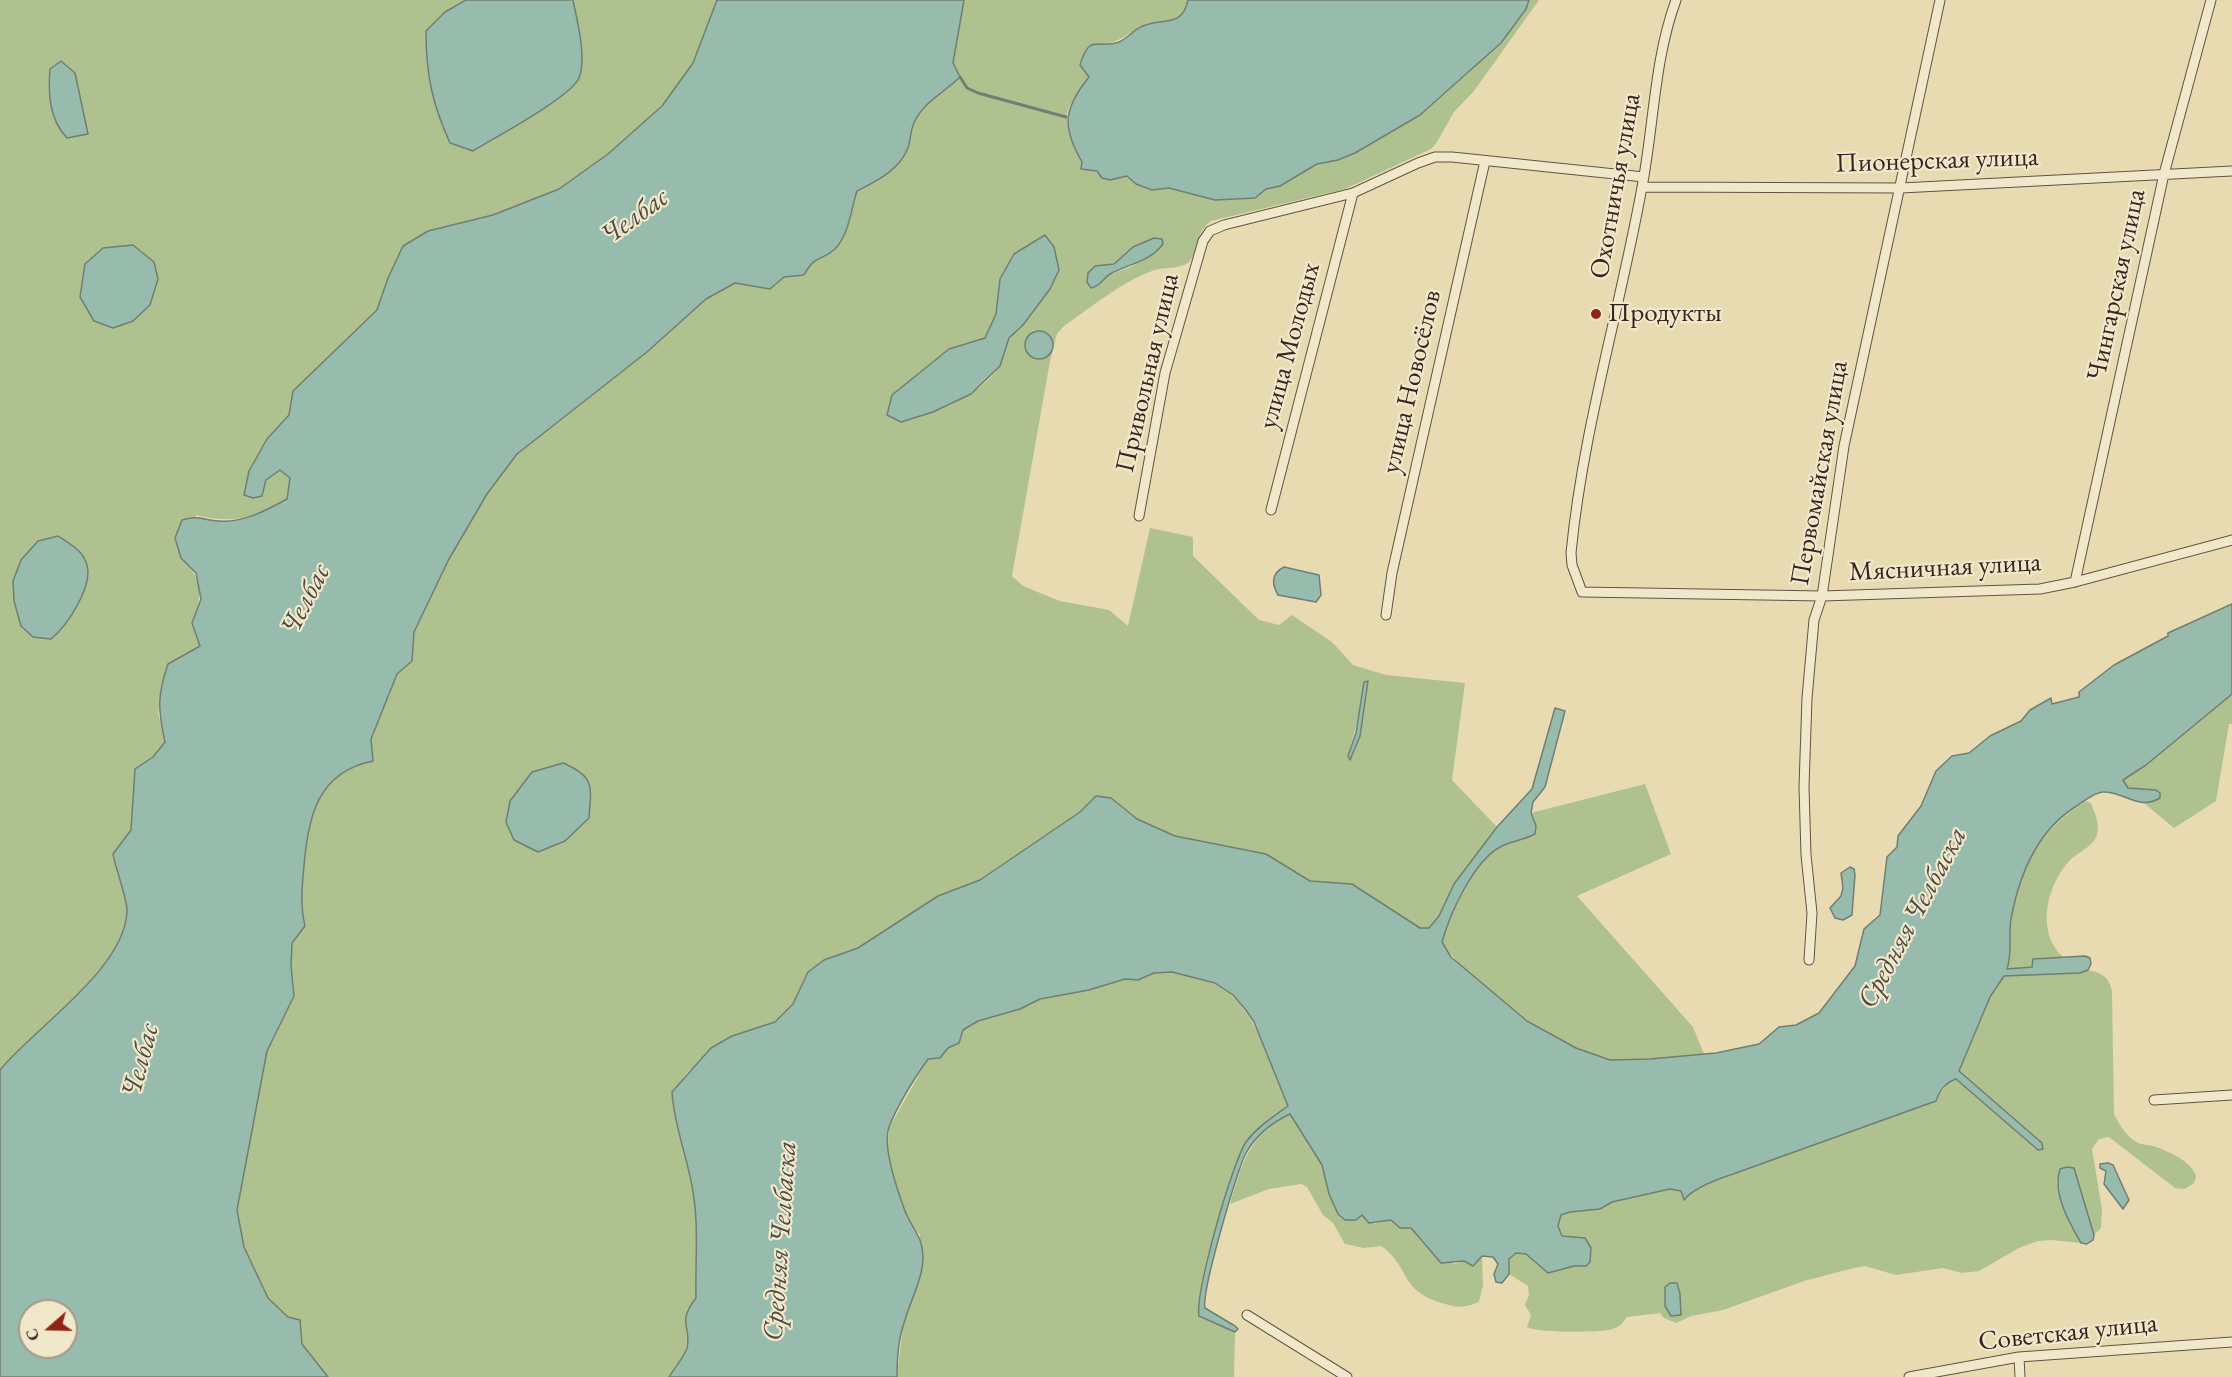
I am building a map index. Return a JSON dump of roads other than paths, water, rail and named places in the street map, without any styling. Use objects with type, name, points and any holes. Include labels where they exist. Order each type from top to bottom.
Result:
[{"type":"street","name":"Охотничья улица","points":[[1582,592],[1572,566],[1572,539],[1590,428],[1643,182],[1662,51],[1676,0]]},
{"type":"street","name":"Первомайская улица","points":[[1809,960],[1812,913],[1806,855],[1804,798],[1807,698],[1814,620],[1822,596],[1844,446],[1940,0]]},
{"type":"street","name":"Чингарская улица","points":[[2075,582],[2164,174],[2211,0]]},
{"type":"street","name":"Пионерская улица","points":[[1203,241],[1217,227],[1353,194],[1435,158],[1485,160],[1643,182],[1901,188],[2232,171]]},
{"type":"street","name":"улица Новосёлов","points":[[1386,615],[1392,573],[1485,160]]},
{"type":"street","name":"улица Молодых","points":[[1271,510],[1353,194]]},
{"type":"street","name":"Привольная улица","points":[[1139,516],[1165,373],[1203,241]]},
{"type":"street","name":"Мясничная улица","points":[[1582,592],[1822,596],[2040,589],[2075,582],[2232,540]]},
{"type":"street","points":[[2154,1100],[2232,1095]]},
{"type":"street","points":[[1247,1315],[1347,1377]]},
{"type":"street","name":"Советская улица","points":[[1909,1377],[2019,1356],[2232,1342]]},
{"type":"street","points":[[2019,1356],[2020,1377]]},
{"type":"water","points":[[466,0],[573,0],[582,50],[579,78],[573,86],[547,106],[473,151],[450,143],[431,88],[426,47],[426,31],[445,12]]},
{"type":"water","name":"Челбас","points":[[717,0],[964,0],[953,63],[960,77],[918,115],[907,150],[898,164],[886,175],[857,191],[847,229],[835,249],[812,263],[804,275],[784,277],[770,289],[735,283],[706,299],[647,352],[517,454],[487,494],[449,559],[414,632],[412,661],[397,674],[371,739],[373,761],[354,767],[340,775],[319,799],[313,814],[306,848],[302,896],[305,926],[292,943],[291,966],[294,996],[267,1051],[237,1210],[244,1247],[268,1298],[288,1317],[300,1320],[302,1344],[328,1377],[0,1377],[0,1070],[94,976],[111,955],[122,934],[127,907],[113,854],[131,830],[135,769],[153,757],[165,742],[160,703],[168,664],[200,646],[192,623],[201,599],[196,573],[181,558],[175,538],[182,520],[197,518],[219,521],[237,520],[287,499],[290,478],[280,470],[266,480],[262,496],[253,498],[244,495],[249,471],[267,439],[289,415],[293,391],[377,310],[388,278],[403,246],[428,231],[493,215],[559,189],[608,154],[662,106],[693,63]]},
{"type":"water","points":[[1188,0],[1529,0],[1526,9],[1501,43],[1420,115],[1355,153],[1338,160],[1317,164],[1280,186],[1266,189],[1255,198],[1215,200],[1169,188],[1152,190],[1136,184],[1127,176],[1110,180],[1102,178],[1097,171],[1081,169],[1082,162],[1071,138],[1068,118],[1074,98],[1089,77],[1080,65],[1087,49],[1095,44],[1119,42],[1150,23],[1176,19],[1185,9]]},
{"type":"water","points":[[61,61],[75,73],[88,134],[67,138],[56,123],[49,88],[50,69]]},
{"type":"water","points":[[1045,235],[1054,247],[1059,270],[1050,289],[1023,325],[1009,338],[1000,366],[971,394],[933,412],[901,422],[887,415],[892,395],[949,349],[985,338],[996,314],[1000,279],[1014,254]]},
{"type":"water","points":[[1154,238],[1162,239],[1163,244],[1152,255],[1110,274],[1097,286],[1091,288],[1087,282],[1088,273],[1095,266],[1114,264],[1133,247]]},
{"type":"water","points":[[133,245],[154,262],[158,279],[150,305],[133,321],[113,328],[94,321],[80,297],[85,264],[103,248]]},
{"type":"water","points":[[1039,331],[1049,335],[1053,345],[1049,355],[1039,359],[1029,355],[1025,345],[1029,335]]},
{"type":"water","points":[[58,536],[76,548],[85,560],[88,574],[86,584],[71,616],[51,639],[33,637],[21,626],[14,601],[13,581],[21,560],[38,541]]},
{"type":"water","points":[[1284,567],[1319,575],[1321,595],[1316,602],[1278,595],[1274,579],[1277,572]]},
{"type":"water","name":"Средняя Челбаска","points":[[2232,604],[2232,694],[2146,765],[2123,780],[2128,788],[2156,790],[2160,793],[2160,798],[2138,802],[2103,792],[2088,798],[2061,817],[2050,829],[2031,856],[2024,871],[2011,919],[2010,956],[2007,969],[2032,967],[2033,959],[2085,956],[2090,958],[2091,964],[2088,970],[2080,973],[2004,976],[1990,997],[1959,1071],[2042,1143],[2043,1149],[2038,1150],[1956,1079],[1943,1087],[1936,1101],[1720,1179],[1699,1188],[1684,1200],[1681,1191],[1670,1189],[1612,1202],[1600,1209],[1561,1215],[1558,1226],[1562,1236],[1585,1238],[1591,1248],[1590,1262],[1586,1266],[1574,1266],[1548,1273],[1526,1254],[1516,1253],[1509,1259],[1509,1274],[1502,1283],[1496,1282],[1494,1274],[1498,1264],[1493,1257],[1482,1256],[1473,1266],[1464,1261],[1441,1263],[1411,1228],[1400,1228],[1391,1220],[1369,1223],[1362,1215],[1356,1220],[1345,1220],[1338,1214],[1329,1194],[1322,1165],[1290,1114],[1265,1130],[1246,1153],[1228,1206],[1208,1280],[1205,1308],[1235,1326],[1238,1329],[1235,1332],[1199,1316],[1199,1302],[1208,1256],[1232,1175],[1246,1142],[1260,1127],[1288,1106],[1254,1022],[1233,995],[1215,983],[1172,972],[1154,973],[1138,980],[1125,979],[1089,990],[1040,999],[1020,1009],[978,1021],[963,1030],[959,1043],[948,1048],[940,1058],[928,1059],[912,1083],[893,1118],[887,1135],[895,1181],[905,1211],[923,1250],[919,1282],[900,1336],[897,1377],[669,1377],[687,1348],[687,1313],[696,1298],[695,1205],[691,1179],[675,1118],[672,1092],[711,1048],[732,1036],[775,1022],[793,1004],[808,972],[824,960],[858,948],[938,896],[980,880],[1080,812],[1096,796],[1111,798],[1137,819],[1175,836],[1266,854],[1310,881],[1352,884],[1420,928],[1429,928],[1439,916],[1454,884],[1497,827],[1532,789],[1555,708],[1565,711],[1545,787],[1533,802],[1531,813],[1536,826],[1535,834],[1500,847],[1481,864],[1457,904],[1442,942],[1451,957],[1527,1021],[1576,1048],[1610,1060],[1716,1053],[1759,1044],[1779,1027],[1796,1025],[1819,1013],[1855,966],[1864,929],[1880,915],[1887,857],[1897,847],[1898,836],[1921,806],[1936,771],[1952,756],[1969,753],[1990,736],[2021,721],[2030,710],[2051,698],[2052,704],[2079,697],[2079,692],[2114,665],[2168,636],[2168,633]]},
{"type":"water","points":[[1368,681],[1360,736],[1350,760],[1348,756],[1356,733],[1364,682]]},
{"type":"water","points":[[563,763],[581,773],[589,784],[589,818],[565,841],[538,852],[514,840],[506,822],[510,801],[532,772]]},
{"type":"water","points":[[1850,867],[1854,869],[1855,875],[1852,915],[1843,920],[1835,918],[1830,908],[1841,896],[1843,888],[1841,873]]},
{"type":"water","points":[[2100,1164],[2113,1165],[2129,1200],[2123,1209],[2104,1184],[2106,1171],[2100,1168]]},
{"type":"water","points":[[2074,1168],[2094,1235],[2093,1240],[2087,1244],[2081,1243],[2067,1217],[2060,1197],[2058,1178],[2060,1169]]},
{"type":"water","points":[[1670,1283],[1677,1283],[1681,1315],[1671,1316],[1665,1306],[1665,1287]]},
{"type":"waterway","points":[[960,77],[967,88],[978,93],[1066,117]]},
{"type":"place","name":"Продукты","points":[[1596,314]]}]
